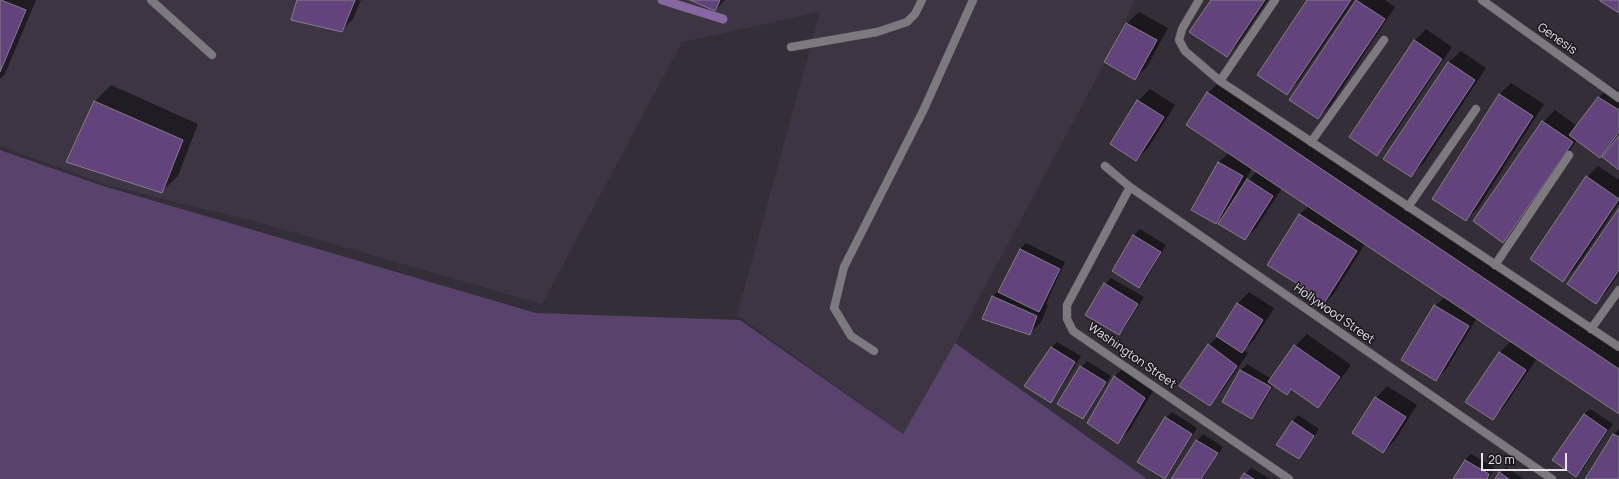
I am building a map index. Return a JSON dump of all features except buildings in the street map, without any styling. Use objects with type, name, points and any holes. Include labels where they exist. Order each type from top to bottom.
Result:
[{"type":"street","points":[[151,0],[212,55]]},
{"type":"street","points":[[791,48],[877,32],[907,22],[915,14],[922,0]]},
{"type":"street","points":[[874,351],[851,336],[834,308],[844,267],[924,109],[973,0]]},
{"type":"street","points":[[1198,0],[1182,29],[1179,40],[1185,51],[1220,81],[1619,347]]},
{"type":"street","points":[[1220,81],[1275,0]]},
{"type":"street","name":"Genesis","points":[[1482,0],[1619,98]]},
{"type":"street","points":[[1311,142],[1384,40]]},
{"type":"street","points":[[1408,207],[1476,109]]},
{"type":"street","points":[[1495,265],[1569,155]]},
{"type":"street","name":"Hollywood Street","points":[[1105,166],[1130,187],[1552,479]]},
{"type":"street","name":"Washington Street","points":[[1130,187],[1067,305],[1067,319],[1074,331],[1289,479]]},
{"type":"street","points":[[1592,329],[1619,290]]},
{"type":"shaded area","points":[[0,0],[1135,0],[1101,70],[955,343],[903,434],[737,315],[820,12],[682,42],[542,304],[250,220],[110,186],[0,146]]},
{"type":"shaded area","points":[[0,150],[100,185],[536,313],[740,320],[903,434],[955,343],[1147,479],[0,479]]},
{"type":"waterway","points":[[662,0],[723,19]]}]
